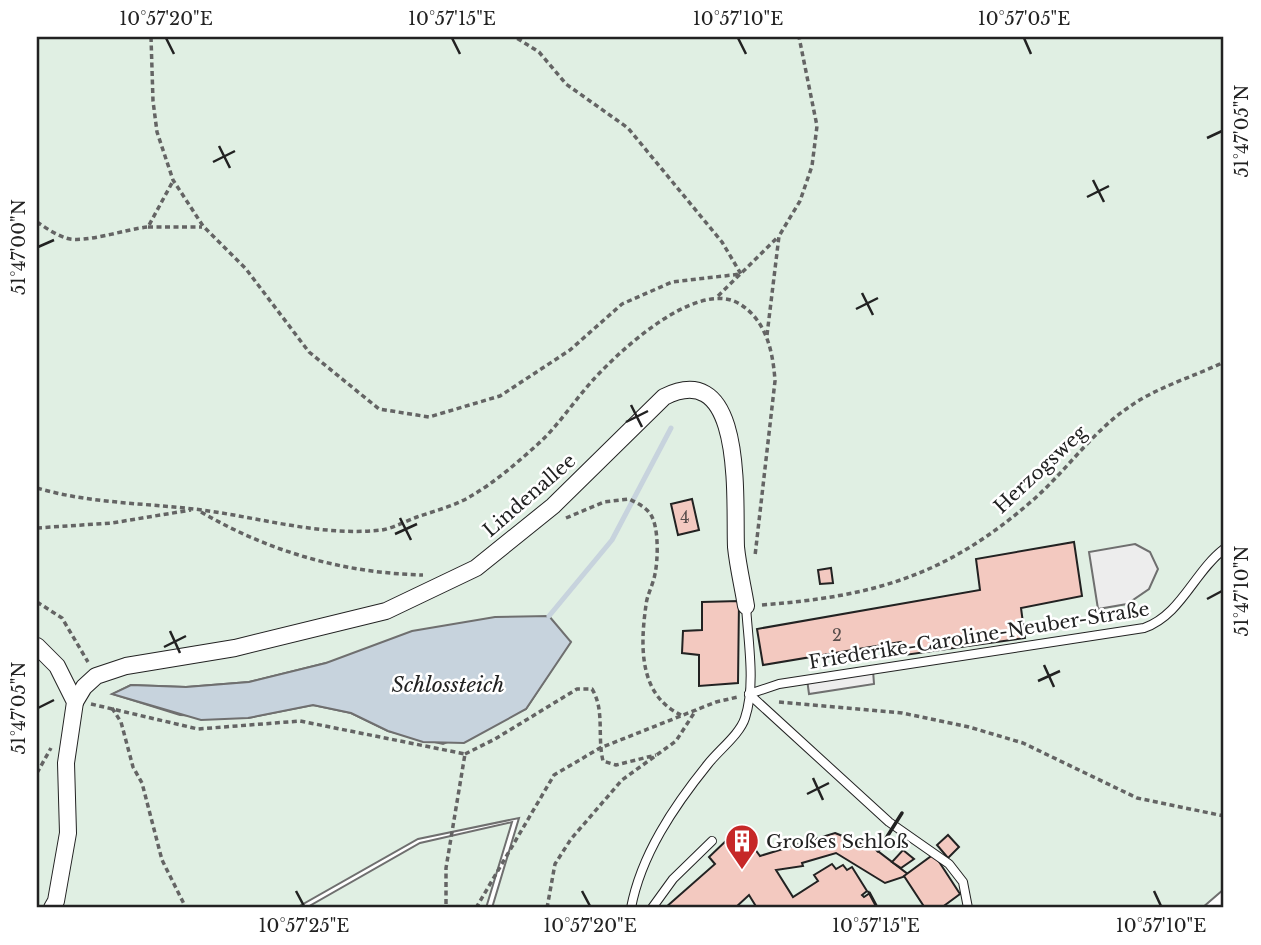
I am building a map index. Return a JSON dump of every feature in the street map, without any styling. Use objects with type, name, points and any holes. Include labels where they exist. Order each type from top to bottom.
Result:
[{"type":"street","name":"Lindenallee","points":[[96,676],[136,664],[235,648],[386,611],[427,593],[476,568],[510,541],[553,506],[664,397],[682,388],[707,393],[725,419],[730,434],[737,551],[746,606]]},
{"type":"street","points":[[37,646],[57,666],[75,702]]},
{"type":"street","points":[[52,908],[56,901],[68,833],[66,763],[75,702],[84,687],[96,676]]},
{"type":"lane","name":"Friederike-Caroline-Neuber-Straße","points":[[749,694],[779,684],[1144,628],[1159,623],[1173,609],[1208,561],[1224,549]]},
{"type":"lane","name":"Lindenallee","points":[[631,908],[635,882],[663,827],[707,765],[745,720],[749,694],[746,606]]},
{"type":"lane","points":[[749,694],[889,822],[949,864],[963,882],[968,908]]},
{"type":"lane","points":[[652,908],[673,879],[712,841]]},
{"type":"path","points":[[151,37],[152,101],[157,132],[173,180],[203,226],[246,269],[309,352],[379,409],[429,417],[500,396],[570,350],[622,304],[672,282],[741,274]]},
{"type":"path","points":[[515,37],[540,52],[566,84],[628,128],[722,242],[741,274]]},
{"type":"path","points":[[37,488],[66,496],[197,509],[296,526],[383,530],[470,497],[539,443],[594,378],[628,347],[668,316],[698,301],[717,296],[779,236],[800,201],[813,166],[817,127],[799,37]]},
{"type":"path","points":[[148,227],[173,180]]},
{"type":"path","points":[[37,222],[67,239],[88,240],[119,230],[203,226]]},
{"type":"path","points":[[755,560],[775,381],[767,335],[779,236]]},
{"type":"path","points":[[717,296],[745,307],[767,335]]},
{"type":"path","name":"Herzogsweg","points":[[746,606],[861,594],[948,561],[988,536],[1034,499],[1084,447],[1126,409],[1147,395],[1224,362]]},
{"type":"path","points":[[557,522],[604,502],[629,499],[643,506],[651,515],[655,528],[656,573],[646,604],[646,678],[654,695],[668,709],[681,715]]},
{"type":"path","points":[[37,528],[112,523],[197,509],[246,537],[321,563],[435,575]]},
{"type":"path","points":[[37,602],[62,618],[77,639],[96,676]]},
{"type":"path","points":[[186,908],[162,860],[142,783],[133,767],[121,722],[113,708],[198,729],[300,720],[465,754],[578,689],[592,689],[600,701],[600,748],[603,761],[616,765],[656,755]]},
{"type":"path","points":[[476,908],[554,775],[600,748],[681,715],[749,694]]},
{"type":"path","points":[[786,704],[902,713],[969,727],[1023,743],[1137,798],[1224,816]]},
{"type":"path","points":[[547,908],[555,864],[571,839],[622,780],[677,741],[696,710]]},
{"type":"path","points":[[446,908],[446,868],[465,754]]},
{"type":"green space","points":[[37,37],[1224,37],[1224,889],[1202,908],[492,908],[519,818],[418,839],[296,908],[37,908]],"holes":[[[570,642],[526,709],[443,744],[388,731],[351,713],[313,705],[248,718],[180,715],[113,694],[131,685],[186,687],[249,682],[326,663]]]},
{"type":"green space","points":[[512,822],[486,908],[306,908],[420,843]]},
{"type":"shaded area","points":[[1135,544],[1150,552],[1158,569],[1149,589],[1127,604],[1098,609],[1089,552]]},
{"type":"shaded area","points":[[873,670],[874,684],[809,694],[807,679]]},
{"type":"water","name":"Schlossteich","points":[[549,616],[571,642],[526,709],[464,743],[423,742],[388,731],[351,713],[313,705],[248,718],[201,720],[112,694],[131,685],[186,687],[249,682],[326,663],[412,631],[495,617]]},
{"type":"building","points":[[692,499],[699,530],[678,535],[671,504]]},
{"type":"building","points":[[1074,542],[1082,596],[1021,608],[1025,638],[905,655],[901,642],[763,665],[757,629],[980,590],[976,559]]},
{"type":"building","points":[[831,568],[833,583],[820,584],[818,570]]},
{"type":"building","points":[[739,601],[738,683],[699,686],[699,655],[682,653],[683,631],[702,630],[702,602]]},
{"type":"building","name":"Großes Schloß","points":[[835,833],[875,849],[909,875],[885,883],[836,853],[802,863],[803,866],[776,870],[793,897],[818,881],[814,875],[832,864],[836,869],[843,865],[847,870],[852,867],[867,891],[862,895],[864,897],[870,893],[878,908],[757,908],[749,895],[735,908],[665,908],[715,864],[709,857],[729,838],[736,846],[740,843],[743,846],[749,841],[760,856]]},
{"type":"building","points":[[948,835],[959,847],[948,858],[937,845]]},
{"type":"building","points":[[903,850],[914,859],[901,868],[892,862]]},
{"type":"building","points":[[934,854],[960,894],[941,908],[925,908],[904,876]]},
{"type":"waterway","points":[[549,616],[612,540],[671,428]]},
{"type":"wall","points":[[878,851],[902,813]]},
{"type":"place","name":"Großes Schloß","points":[[742,871]]}]
